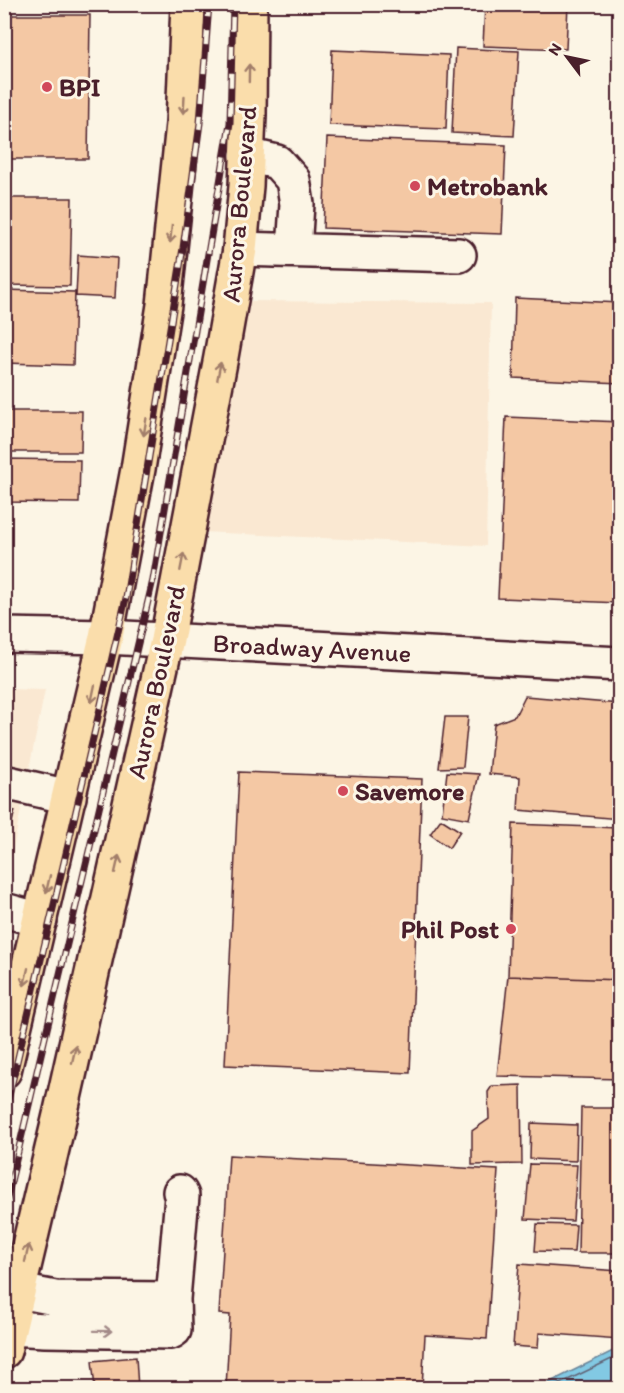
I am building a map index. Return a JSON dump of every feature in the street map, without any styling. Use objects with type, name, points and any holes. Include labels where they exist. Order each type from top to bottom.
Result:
[{"type":"main road","points":[[4,1071],[106,637],[138,469],[164,305],[183,124],[188,4]]},
{"type":"main road","name":"Aurora Boulevard","points":[[7,1340],[167,640],[221,357],[240,249],[246,186],[250,4]]},
{"type":"street","points":[[247,154],[277,162],[293,180],[297,204],[294,250]]},
{"type":"street","points":[[240,249],[459,255]]},
{"type":"street","name":"Broadway Avenue","points":[[4,635],[106,637],[620,664]]},
{"type":"street","points":[[4,782],[69,797]]},
{"type":"street","points":[[4,910],[40,920]]},
{"type":"street","points":[[7,1340],[45,1330],[171,1332],[174,1330],[173,1299],[182,1196],[180,1192]]},
{"type":"street","points":[[18,1291],[55,1298],[173,1299]]},
{"type":"shaded area","points":[[244,301],[491,303],[486,546],[203,532]]},
{"type":"shaded area","points":[[5,689],[45,690],[5,889]]},
{"type":"water","points":[[619,1348],[619,1388],[538,1388]]},
{"type":"building","points":[[485,4],[568,4],[566,49],[483,46]]},
{"type":"building","name":"BPI","points":[[4,15],[90,15],[88,159],[4,159]]},
{"type":"building","points":[[456,48],[519,51],[514,136],[452,133]]},
{"type":"building","points":[[332,50],[449,55],[446,129],[329,125]]},
{"type":"building","name":"Metrobank","points":[[327,138],[506,145],[502,234],[323,228]]},
{"type":"building","points":[[4,198],[72,198],[70,286],[4,285]]},
{"type":"building","points":[[78,255],[117,258],[115,298],[76,296]]},
{"type":"building","points":[[4,290],[75,292],[73,365],[4,363]]},
{"type":"building","points":[[515,298],[620,303],[620,383],[513,378]]},
{"type":"building","points":[[4,411],[82,411],[81,452],[4,452]]},
{"type":"building","points":[[506,417],[620,422],[620,603],[498,598]]},
{"type":"building","points":[[4,459],[80,460],[79,503],[4,502]]},
{"type":"building","points":[[525,696],[620,704],[620,819],[518,810],[520,777],[489,774],[494,724],[515,716]]},
{"type":"building","points":[[445,717],[468,717],[463,767],[439,768]]},
{"type":"building","points":[[239,772],[422,779],[410,1073],[225,1065]]},
{"type":"building","points":[[447,772],[479,774],[469,819],[442,814]]},
{"type":"building","points":[[4,808],[15,811],[4,850]]},
{"type":"building","points":[[441,819],[460,831],[449,848],[430,834]]},
{"type":"building","points":[[513,824],[620,828],[620,980],[508,976]]},
{"type":"building","points":[[508,976],[620,980],[620,1079],[497,1076]]},
{"type":"building","points":[[521,1085],[522,1164],[472,1165],[472,1131],[489,1119],[488,1092],[492,1086]]},
{"type":"building","points":[[581,1108],[620,1108],[620,1253],[578,1253]]},
{"type":"building","points":[[531,1123],[577,1125],[576,1161],[530,1159]]},
{"type":"building","points":[[229,1155],[498,1170],[487,1339],[425,1335],[422,1388],[226,1388],[230,1315],[219,1314]]},
{"type":"building","points":[[530,1164],[577,1165],[573,1221],[525,1219]]},
{"type":"building","points":[[537,1224],[576,1225],[574,1252],[535,1251]]},
{"type":"building","points":[[519,1264],[620,1271],[620,1339],[539,1333],[538,1348],[513,1346]]},
{"type":"building","points":[[136,1357],[138,1388],[95,1388],[92,1361]]},
{"type":"railway","points":[[4,1117],[126,598],[183,248],[200,123],[209,4]]},
{"type":"railway","points":[[4,1211],[153,580],[230,123],[233,4]]},
{"type":"place","name":"BPI","points":[[47,87]]},
{"type":"place","name":"Metrobank","points":[[415,186]]},
{"type":"place","name":"Savemore","points":[[343,791]]},
{"type":"place","name":"Phil Post","points":[[511,929]]}]
